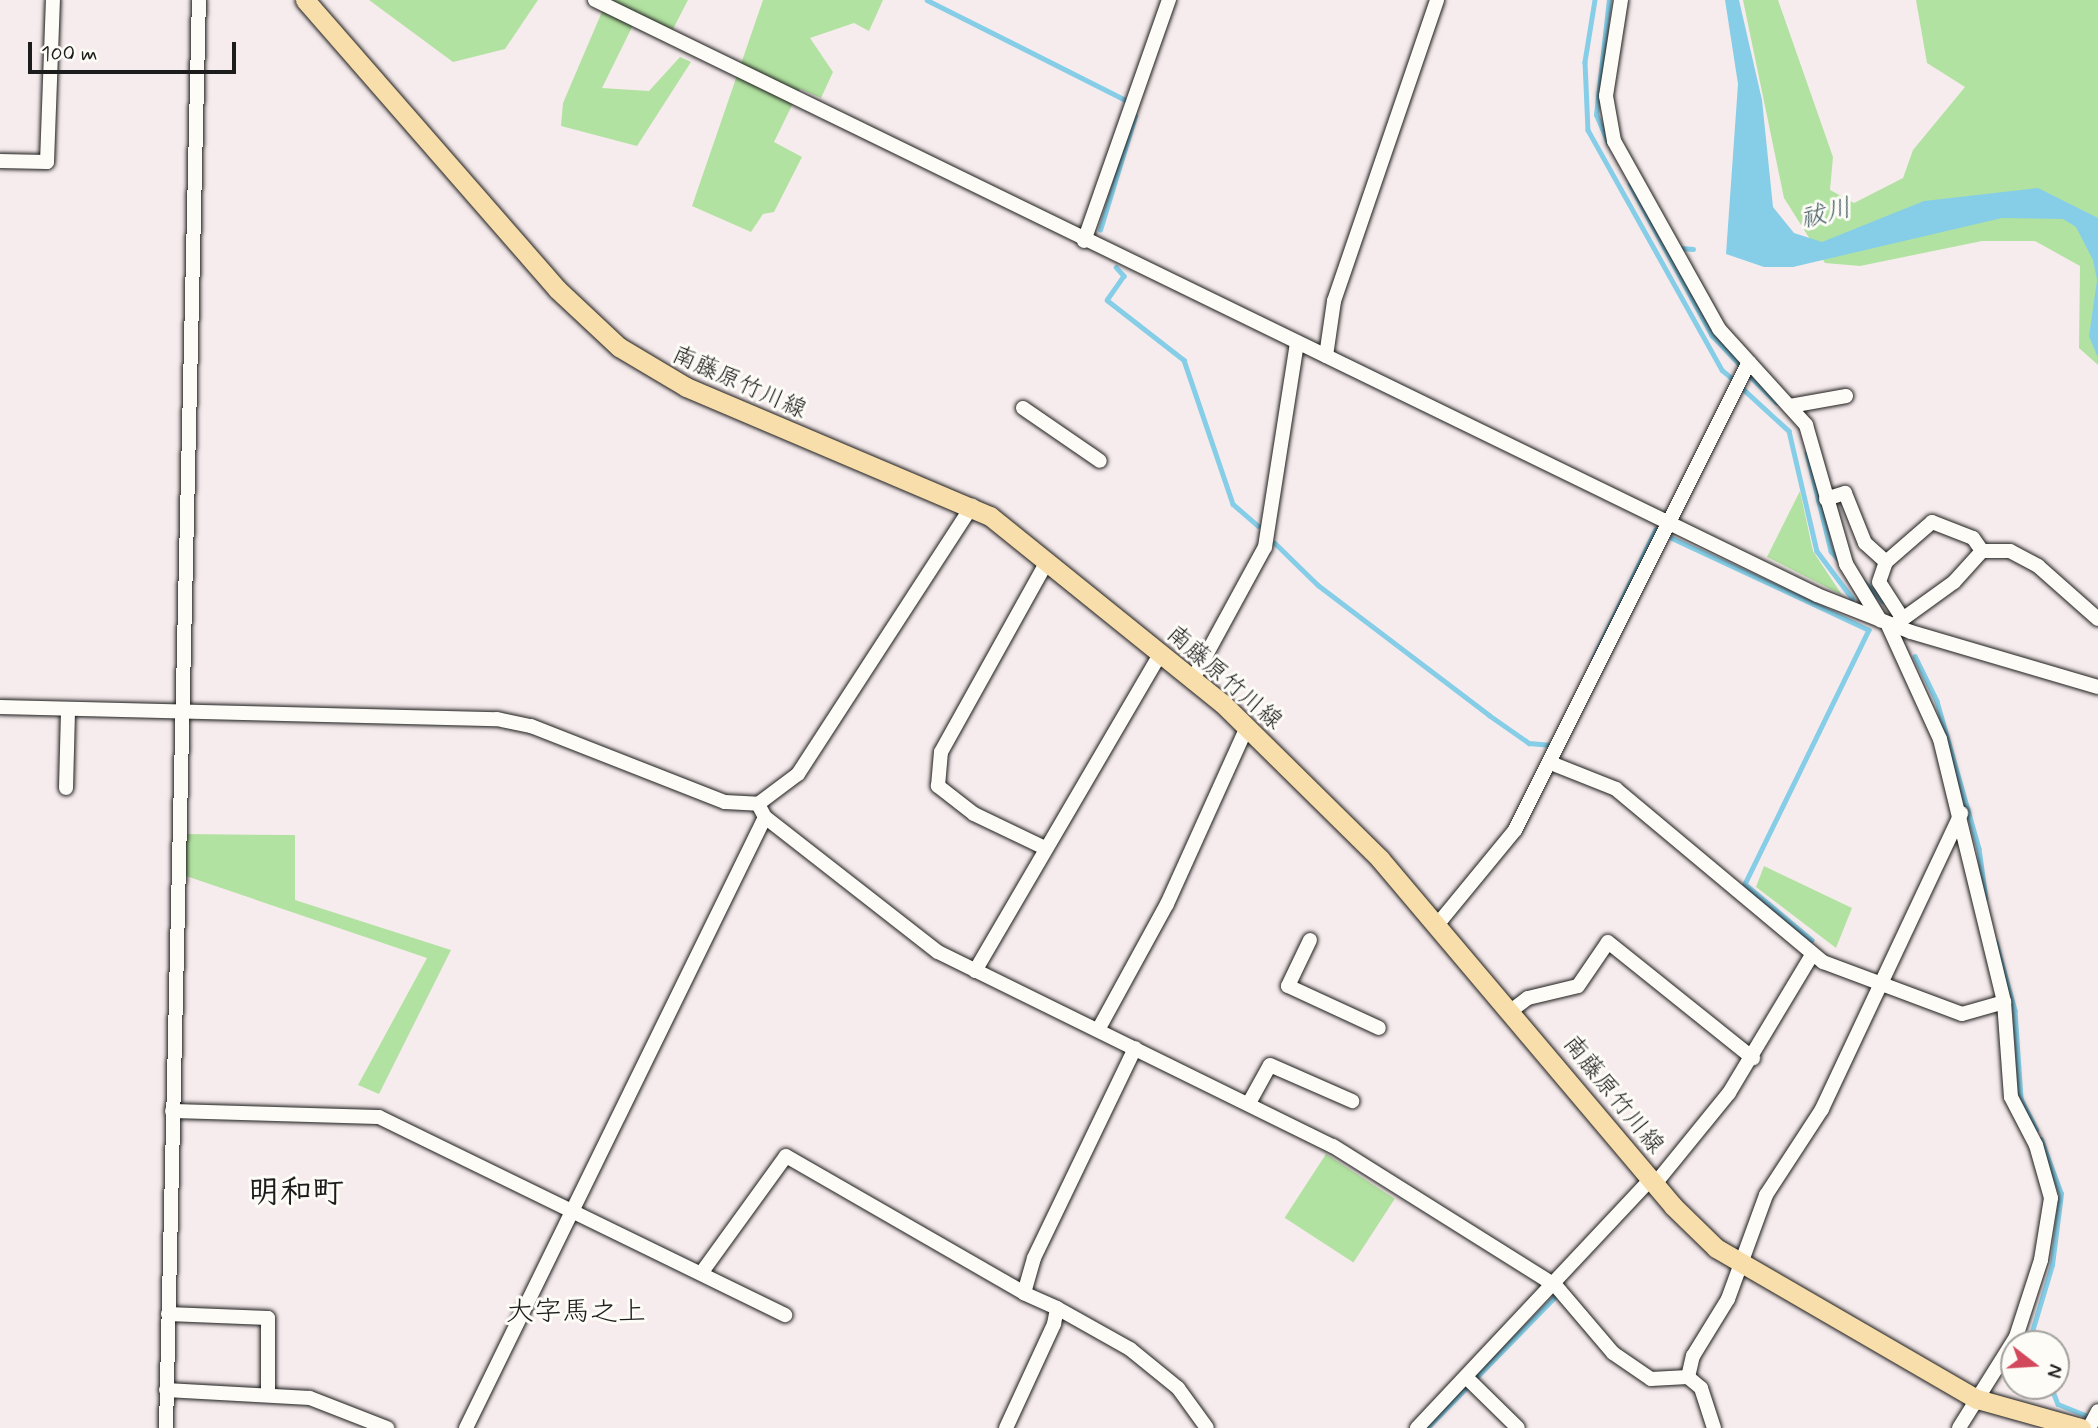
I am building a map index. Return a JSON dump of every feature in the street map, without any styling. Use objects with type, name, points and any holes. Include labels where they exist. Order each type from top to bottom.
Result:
[{"type":"main road","name":"南藤原竹川線","points":[[305,0],[557,289],[619,347],[686,387],[972,506],[1160,653],[1247,727],[1437,925],[1512,1010],[1653,1181],[1743,1267],[1977,1399],[2081,1428]]},
{"type":"street","points":[[0,161],[47,162],[53,0]]},
{"type":"street","points":[[166,1428],[198,0]]},
{"type":"street","points":[[595,0],[1084,241],[1668,521],[1891,622],[2098,687]]},
{"type":"street","points":[[1084,241],[1169,0]]},
{"type":"street","points":[[1326,356],[1334,301],[1437,0]]},
{"type":"street","points":[[1621,0],[1606,96],[1614,141],[1719,329],[1747,365],[1790,406],[1810,435],[1846,564],[1854,582],[1891,622]]},
{"type":"street","points":[[1192,679],[1265,547],[1297,342]]},
{"type":"street","points":[[1437,925],[1515,830],[1734,385],[1747,365]]},
{"type":"street","points":[[1790,406],[1846,396]]},
{"type":"street","points":[[1023,408],[1100,461]]},
{"type":"street","points":[[1826,499],[1845,493],[1866,543],[1886,562]]},
{"type":"street","points":[[466,1428],[572,1212],[762,811],[798,774],[972,506]]},
{"type":"street","points":[[1959,1428],[2016,1337],[2041,1260],[2052,1198],[2036,1145],[2011,1097],[2004,1002],[1981,930],[1961,813],[1931,708],[1891,622],[1879,582],[1886,562],[1932,522],[1973,538],[1982,551]]},
{"type":"street","points":[[1891,622],[1954,582],[1982,551],[2010,551],[2038,566],[2098,620]]},
{"type":"street","points":[[1045,848],[974,814],[938,786],[941,752],[1046,563]]},
{"type":"street","points":[[975,971],[1160,653]]},
{"type":"street","points":[[0,707],[514,722],[725,802],[762,811],[938,953],[1249,1102],[1333,1146],[1556,1286],[1612,1353],[1651,1379],[1688,1377],[1701,1388],[1714,1428]]},
{"type":"street","points":[[66,788],[68,709]]},
{"type":"street","points":[[1098,1030],[1167,904],[1247,727]]},
{"type":"street","points":[[1550,763],[1616,789],[1812,955],[1878,984],[1962,1014],[2004,1002]]},
{"type":"street","points":[[1688,1377],[1693,1356],[1743,1267],[1766,1195],[1822,1109],[1878,984],[1961,813]]},
{"type":"street","points":[[1310,940],[1288,986],[1380,1028]]},
{"type":"street","points":[[1512,1010],[1528,998],[1578,986],[1608,942],[1753,1058]]},
{"type":"street","points":[[1417,1428],[1470,1381],[1653,1181],[1753,1058],[1812,955]]},
{"type":"street","points":[[1024,1293],[1034,1258],[1135,1048]]},
{"type":"street","points":[[1249,1102],[1269,1065],[1352,1101]]},
{"type":"street","points":[[172,1111],[379,1117],[572,1212],[702,1272],[785,1315]]},
{"type":"street","points":[[702,1272],[786,1156],[1024,1293],[1057,1308],[1130,1349],[1178,1388],[1207,1428]]},
{"type":"street","points":[[1006,1428],[1057,1308]]},
{"type":"street","points":[[168,1314],[268,1318],[268,1393]]},
{"type":"street","points":[[1470,1381],[1518,1428]]},
{"type":"street","points":[[166,1390],[268,1393],[310,1398],[387,1428]]},
{"type":"street","points":[[2089,1428],[2098,1411]]},
{"type":"green space","points":[[369,0],[538,0],[505,49],[453,62]]},
{"type":"green space","points":[[607,0],[688,0],[672,31],[638,15],[602,88],[649,91],[680,57],[691,62],[637,146],[561,126],[563,103]]},
{"type":"green space","points":[[763,0],[883,0],[869,31],[854,23],[810,38],[833,72],[821,98],[800,89],[774,142],[802,157],[774,212],[763,214],[751,232],[692,206]]},
{"type":"green space","points":[[1743,0],[1778,0],[1833,157],[1830,190],[1854,203],[1903,178],[1913,150],[1965,87],[1927,63],[1916,0],[2098,0],[2098,365],[2079,348],[2080,266],[2035,241],[1982,241],[1860,266],[1825,263],[1784,198]]},
{"type":"green space","points":[[1800,491],[1813,551],[1842,595],[1767,557]]},
{"type":"green space","points":[[184,834],[295,835],[295,900],[451,950],[379,1094],[358,1085],[427,958],[183,875]]},
{"type":"green space","points":[[1764,866],[1852,908],[1836,948],[1756,887]]},
{"type":"green space","points":[[1326,1154],[1395,1199],[1353,1262],[1285,1218]]},
{"type":"water","points":[[1725,0],[1739,0],[1762,100],[1773,207],[1794,233],[1822,242],[1924,201],[2038,188],[2098,218],[2098,358],[2089,336],[2097,280],[2093,260],[2076,227],[2063,219],[2002,218],[1793,267],[1764,267],[1726,254],[1738,84]]},
{"type":"waterway","points":[[927,0],[1126,100]]},
{"type":"waterway","points":[[1595,0],[1585,62],[1588,130],[1722,370],[1735,381]]},
{"type":"waterway","points":[[1608,143],[1596,115],[1609,0]]},
{"type":"waterway","points":[[1100,230],[1135,116]]},
{"type":"waterway","points":[[1630,184],[1712,335],[1742,367]]},
{"type":"waterway","points":[[1681,248],[1693,249]]},
{"type":"waterway","points":[[1116,267],[1124,276],[1107,300],[1184,360],[1233,504],[1258,526]]},
{"type":"waterway","points":[[1748,374],[1776,402]]},
{"type":"waterway","points":[[1741,387],[1789,431],[1817,551],[1852,598]]},
{"type":"waterway","points":[[1807,453],[1831,551],[1842,563]]},
{"type":"waterway","points":[[1593,659],[1655,530]]},
{"type":"waterway","points":[[1672,538],[1869,630],[1745,884],[1812,940]]},
{"type":"waterway","points":[[1275,543],[1318,585],[1489,715],[1529,743],[1551,745]]},
{"type":"waterway","points":[[1864,582],[1883,601]]},
{"type":"waterway","points":[[1915,656],[1937,701],[1979,848],[1986,899]]},
{"type":"waterway","points":[[1996,942],[2015,1010],[2021,1099],[2036,1129]]},
{"type":"waterway","points":[[2032,1330],[2052,1265],[2061,1194],[2041,1140]]},
{"type":"waterway","points":[[1427,1428],[1555,1297]]},
{"type":"waterway","points":[[2056,1400],[2058,1404],[2087,1416]]},
{"type":"district","name":"明和町","points":[[296,1193]]},
{"type":"district","name":"大字馬之上","points":[[576,1313]]},
{"type":"water label","name":"祓川","points":[[1826,215]]}]
